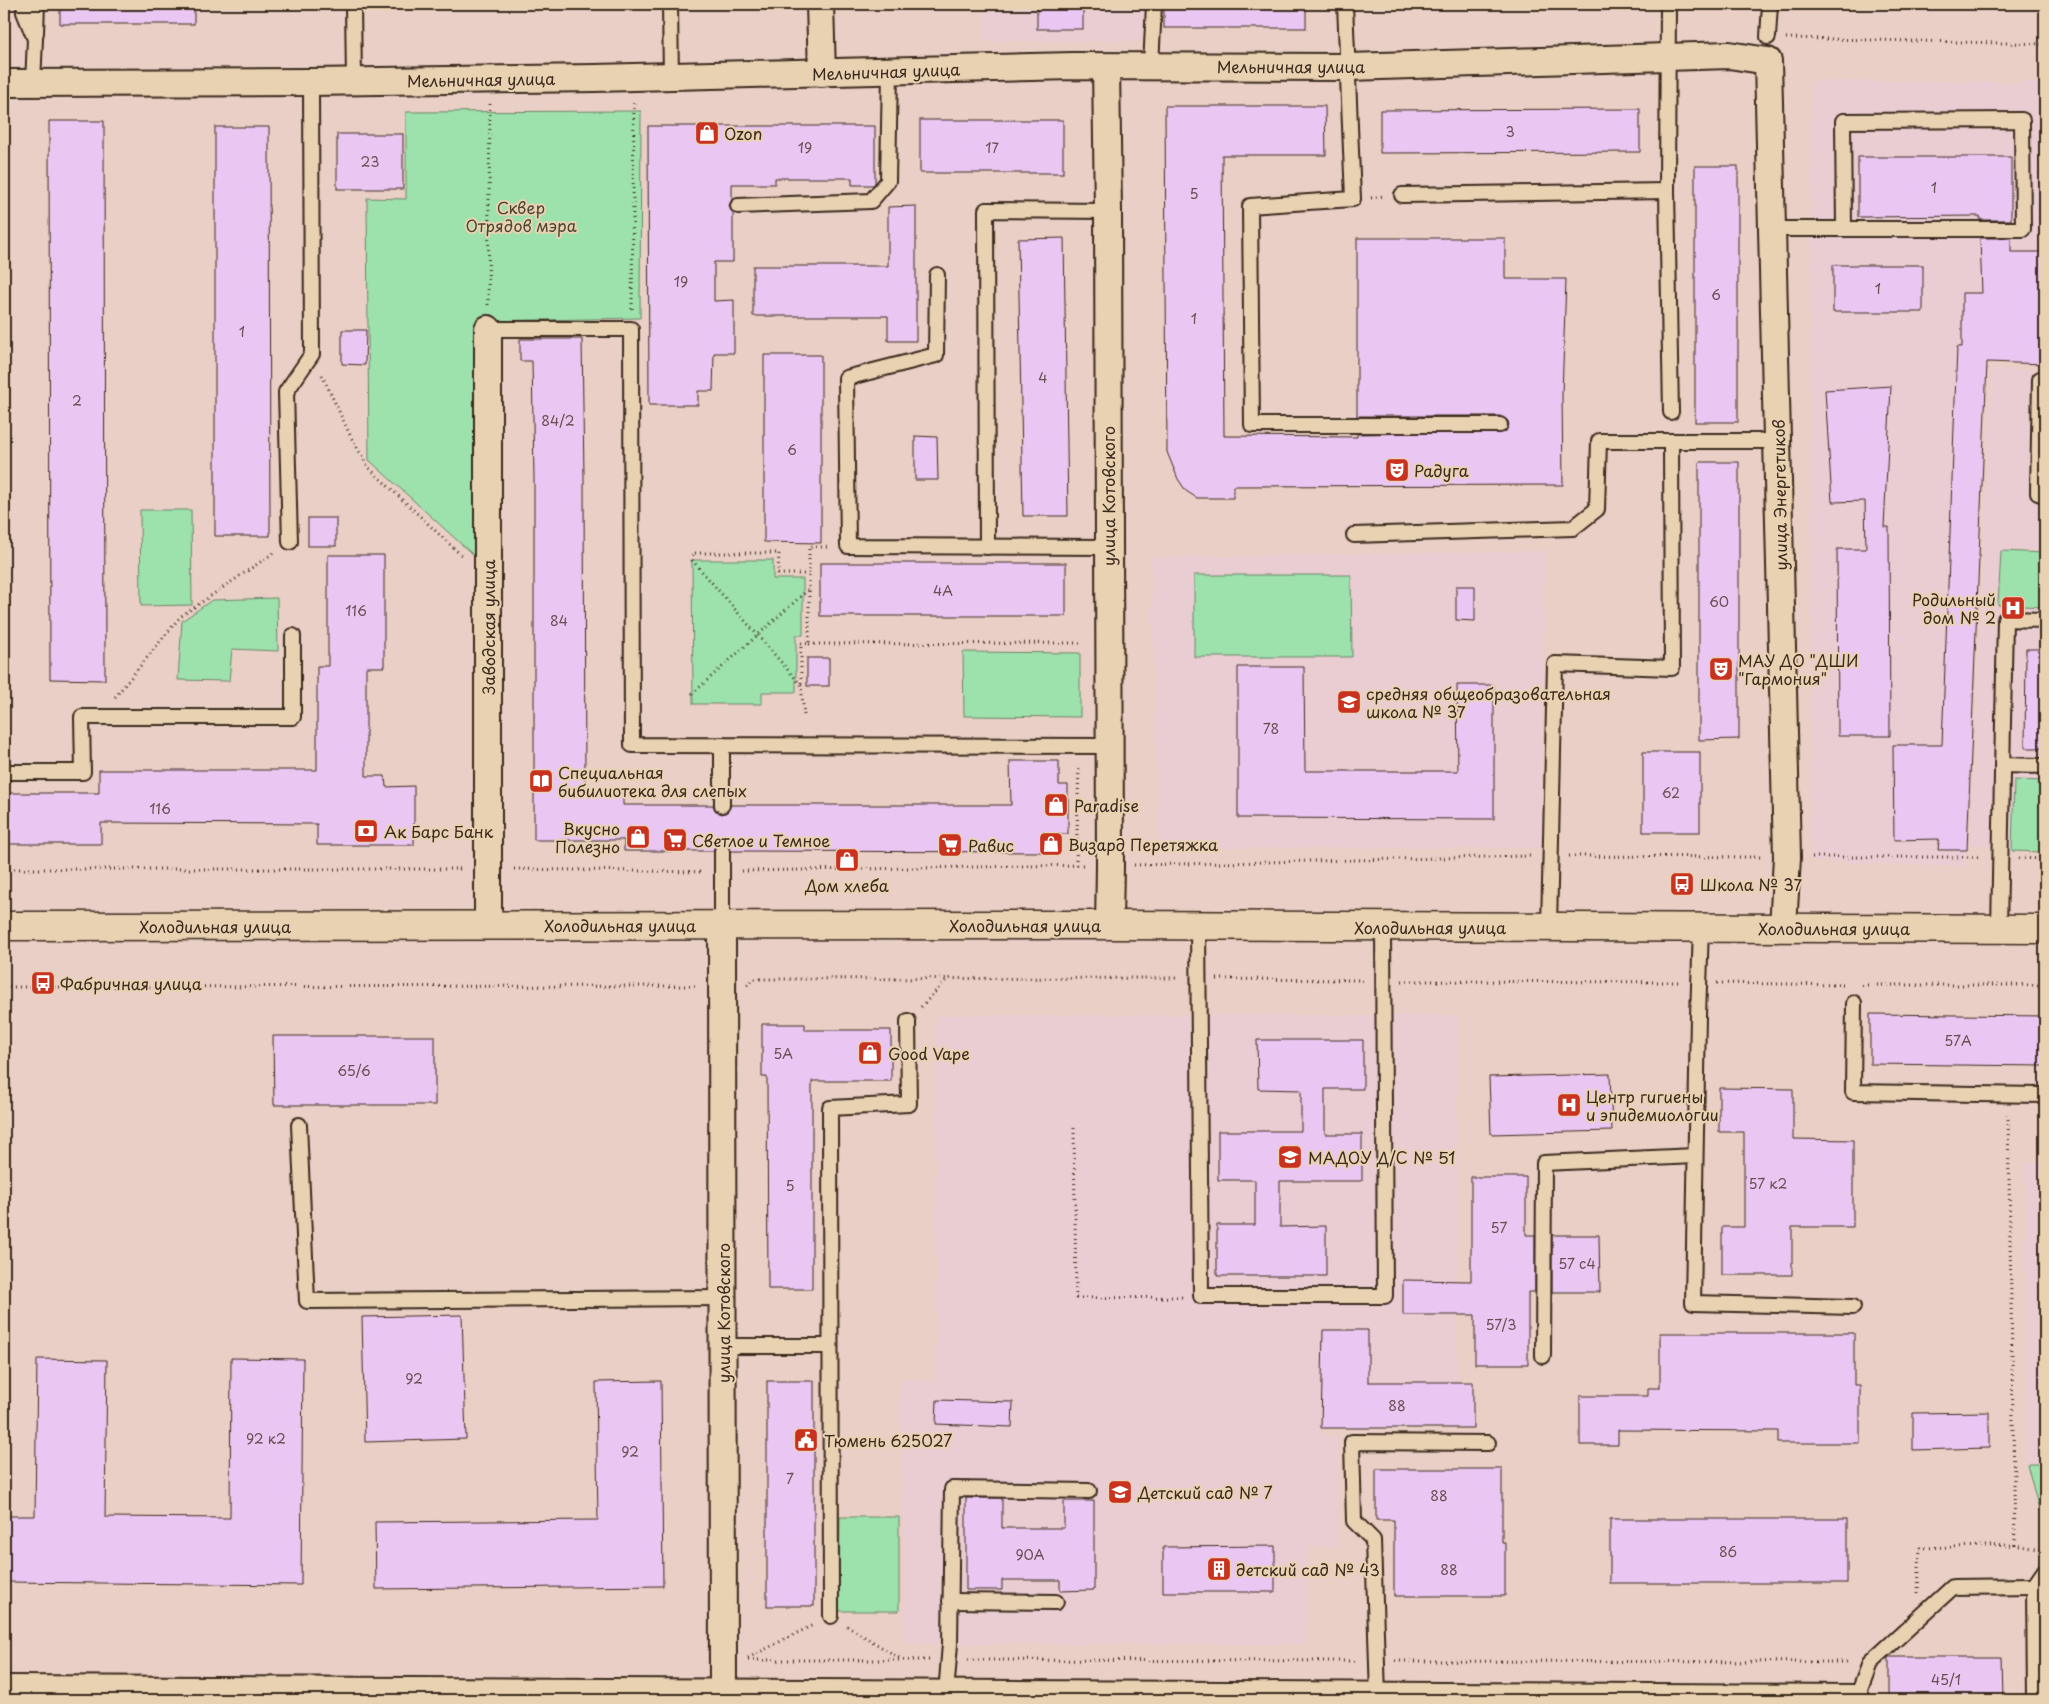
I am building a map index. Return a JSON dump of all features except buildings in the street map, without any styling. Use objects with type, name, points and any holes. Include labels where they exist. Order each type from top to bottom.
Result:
[{"type":"street","points":[[820,4],[822,73]]},
{"type":"street","name":"Мельничная улица","points":[[4,83],[311,82],[671,77],[1106,67],[1349,67],[1729,55],[1768,49]]},
{"type":"street","name":"улица Энергетиков","points":[[1768,49],[1787,857],[1783,928]]},
{"type":"street","name":"улица Котовского","points":[[1106,67],[1109,925]]},
{"type":"street","name":"Заводская улица","points":[[488,329],[488,926]]},
{"type":"street","name":"улица Котовского","points":[[722,925],[723,1697]]},
{"type":"street","name":"Холодильная улица","points":[[4,926],[1198,925],[2045,929]]},
{"type":"street","points":[[4,1689],[145,1695],[849,1697],[946,1694],[1023,1697],[1161,1698],[1378,1696],[1480,1699],[1856,1699]]},
{"type":"lane","points":[[25,4],[24,12],[35,39]]},
{"type":"lane","points":[[33,83],[37,4]]},
{"type":"lane","points":[[353,4],[354,81]]},
{"type":"lane","points":[[670,4],[671,77]]},
{"type":"lane","points":[[1151,67],[1154,4]]},
{"type":"lane","points":[[1345,4],[1353,199],[1250,206],[1252,426],[1500,425]]},
{"type":"lane","points":[[1668,4],[1667,191],[1671,412]]},
{"type":"lane","points":[[1768,49],[1770,4]]},
{"type":"lane","points":[[738,206],[872,200],[888,181],[890,71]]},
{"type":"lane","points":[[290,542],[286,392],[312,354],[311,82]]},
{"type":"lane","points":[[1772,229],[2023,229],[2022,120],[1844,121],[1844,228]]},
{"type":"lane","points":[[1402,195],[1667,191]]},
{"type":"lane","points":[[987,547],[986,210],[1108,211]]},
{"type":"lane","points":[[937,275],[936,355],[846,378],[848,546],[1108,547]]},
{"type":"lane","points":[[488,329],[632,329],[632,745],[1109,746]]},
{"type":"lane","points":[[2040,379],[2038,493],[2045,495]]},
{"type":"lane","points":[[1354,534],[1573,528],[1597,509],[1599,441],[1778,442]]},
{"type":"lane","points":[[1549,927],[1552,856],[1554,664],[1672,668],[1671,441]]},
{"type":"lane","points":[[1999,929],[2002,857],[2004,619],[2045,620]]},
{"type":"lane","points":[[4,772],[83,772],[82,717],[293,718],[293,636]]},
{"type":"lane","points":[[722,745],[722,805]]},
{"type":"lane","points":[[2002,765],[2045,766]]},
{"type":"lane","points":[[722,851],[722,925]]},
{"type":"lane","points":[[1198,925],[1201,1296],[1385,1296],[1383,927]]},
{"type":"lane","points":[[1701,928],[1693,1303],[1853,1307]]},
{"type":"lane","points":[[1854,1004],[1854,1092],[2045,1095]]},
{"type":"lane","points":[[831,1616],[830,1108],[909,1104],[908,1021]]},
{"type":"lane","points":[[299,1125],[307,1300],[723,1298]]},
{"type":"lane","points":[[1543,1356],[1544,1163],[1696,1156]]},
{"type":"lane","points":[[723,1346],[830,1346]]},
{"type":"lane","points":[[1378,1696],[1373,1540],[1354,1521],[1352,1442],[1488,1443]]},
{"type":"lane","points":[[946,1694],[952,1489],[1089,1491]]},
{"type":"lane","points":[[2035,1700],[2034,1586],[2045,1570]]},
{"type":"lane","points":[[1856,1699],[1870,1663],[1953,1587],[2034,1586]]},
{"type":"lane","points":[[950,1601],[1056,1602]]},
{"type":"path","points":[[1768,49],[2045,44]]},
{"type":"path","points":[[488,329],[490,100]]},
{"type":"path","points":[[632,329],[634,100]]},
{"type":"path","points":[[1353,199],[1402,195]]},
{"type":"path","points":[[312,354],[351,438],[368,467],[488,580]]},
{"type":"path","points":[[99,717],[180,617],[290,542]]},
{"type":"path","points":[[809,644],[809,547],[848,546]]},
{"type":"path","points":[[801,685],[692,560],[692,553],[779,553],[778,574],[809,574]]},
{"type":"path","points":[[692,694],[809,589]]},
{"type":"path","points":[[804,715],[801,685],[802,643],[1087,643]]},
{"type":"path","points":[[1076,865],[1079,746]]},
{"type":"path","points":[[4,869],[488,869],[722,872],[1552,856],[2002,857],[2045,859]]},
{"type":"path","points":[[908,1021],[948,978]]},
{"type":"path","points":[[745,987],[754,979],[948,978],[1198,978],[2045,985]]},
{"type":"path","points":[[4,987],[698,986]]},
{"type":"path","points":[[2007,1095],[2015,1545],[2045,1551]]},
{"type":"path","points":[[1074,1128],[1076,1298],[1201,1296]]},
{"type":"path","points":[[745,1660],[831,1616],[902,1660]]},
{"type":"path","points":[[745,1650],[745,1660]]},
{"type":"path","points":[[745,1660],[1852,1662]]},
{"type":"shaded area","points":[[984,4],[1151,4],[1151,41],[984,41]]},
{"type":"shaded area","points":[[1811,81],[2045,82],[2045,364],[1987,362],[1966,867],[1810,861]]},
{"type":"shaded area","name":"Родильный дом № 2","points":[[1991,369],[2045,371],[2045,847],[1970,845]]},
{"type":"shaded area","name":"средняя общеобразовательная школа № 37","points":[[1545,551],[1541,848],[1159,848],[1151,557]]},
{"type":"shaded area","points":[[936,1015],[1457,1015],[1457,1382],[1321,1382],[1321,1436],[1338,1436],[1338,1547],[1307,1547],[1307,1644],[904,1644],[900,1380],[936,1380]]},
{"type":"shaded area","points":[[2025,1162],[2045,1162],[2045,1498],[2027,1464]]},
{"type":"green space","name":"Сквер Отрядов мэра","points":[[641,111],[640,318],[483,321],[482,563],[369,460],[367,198],[406,199],[406,112]]},
{"type":"green space","points":[[140,510],[191,510],[192,605],[141,606]]},
{"type":"green space","points":[[2001,551],[2045,553],[2045,607],[1998,605]]},
{"type":"green space","points":[[692,560],[773,560],[773,579],[803,579],[803,635],[796,635],[796,692],[762,692],[762,704],[693,704]]},
{"type":"green space","points":[[1194,575],[1351,575],[1352,657],[1194,657]]},
{"type":"green space","points":[[277,598],[278,651],[232,649],[229,681],[178,680],[182,621],[212,600]]},
{"type":"green space","points":[[963,652],[1080,653],[1080,717],[964,716]]},
{"type":"green space","points":[[2014,780],[2045,781],[2045,852],[2012,851]]},
{"type":"green space","points":[[2027,1464],[2045,1464],[2045,1521],[2042,1521]]},
{"type":"green space","points":[[840,1517],[899,1517],[899,1611],[839,1611]]},
{"type":"place","name":"Ozon","points":[[707,133]]},
{"type":"place","name":"Радуга","points":[[1397,470]]},
{"type":"place","name":"Родильный дом № 2","points":[[2013,608]]},
{"type":"place","name":"МАУ ДО \"ДШИ \"Гармония\"","points":[[1721,669]]},
{"type":"place","name":"средняя общеобразовательная школа № 37","points":[[1349,702]]},
{"type":"place","name":"Специальная бибилиотека для слепых","points":[[541,781]]},
{"type":"place","name":"Paradise","points":[[1056,805]]},
{"type":"place","name":"Ак Барс Банк","points":[[366,831]]},
{"type":"place","name":"Вкусно Полезно","points":[[638,837]]},
{"type":"place","name":"Светлое и Темное","points":[[675,840]]},
{"type":"place","name":"Визард Перетяжка","points":[[1051,844]]},
{"type":"place","name":"Равис","points":[[950,845]]},
{"type":"place","name":"Дом хлеба","points":[[847,860]]},
{"type":"place","name":"Школа № 37","points":[[1682,884]]},
{"type":"place","name":"Фабричная улица","points":[[43,983]]},
{"type":"place","name":"Good Vape","points":[[870,1053]]},
{"type":"place","name":"Центр гигиены и эпидемиологии","points":[[1569,1105]]},
{"type":"place","name":"МАДОУ Д/С № 51","points":[[1290,1157]]},
{"type":"place","name":"Тюмень 625027","points":[[806,1440]]},
{"type":"place","name":"Детский сад № 7","points":[[1120,1492]]},
{"type":"place","name":"детский сад № 43","points":[[1219,1569]]}]
